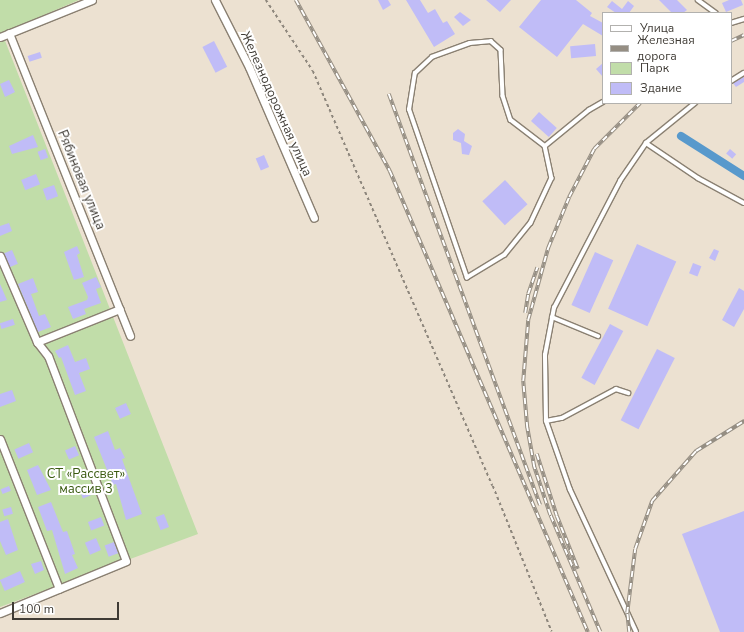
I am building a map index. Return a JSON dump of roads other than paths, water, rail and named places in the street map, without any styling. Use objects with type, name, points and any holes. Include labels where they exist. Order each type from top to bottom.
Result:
[{"type":"street","points":[[0,37],[92,0]]},
{"type":"street","name":"Железнодорожная улица","points":[[215,0],[249,67],[314,218]]},
{"type":"street","name":"Рябиновая улица","points":[[9,33],[130,336]]},
{"type":"street","points":[[0,256],[37,342],[48,356],[126,561],[0,613]]},
{"type":"street","points":[[37,342],[120,309]]},
{"type":"street","points":[[0,439],[59,589]]},
{"type":"lane","points":[[698,0],[715,12]]},
{"type":"lane","points":[[732,22],[744,19]]},
{"type":"lane","points":[[491,41],[501,50],[503,96],[512,120],[545,146],[552,178],[531,223],[505,255],[467,278],[409,110],[415,73],[432,57],[470,43],[491,41]]},
{"type":"lane","points":[[732,80],[744,73]]},
{"type":"lane","points":[[545,146],[589,110],[602,103]]},
{"type":"lane","points":[[636,632],[570,490],[546,421],[545,356],[554,308],[603,210],[646,143],[694,104]]},
{"type":"lane","points":[[646,143],[698,178],[744,203]]},
{"type":"lane","points":[[552,317],[598,336]]},
{"type":"lane","points":[[546,421],[562,418],[616,389],[628,393]]},
{"type":"waterway","points":[[681,136],[744,176]]},
{"type":"railway","points":[[296,0],[390,171],[588,632]]},
{"type":"railway","points":[[732,41],[744,35]]},
{"type":"railway","points":[[389,94],[540,505]]},
{"type":"railway","points":[[600,632],[550,515],[534,467],[527,428],[523,381],[528,320],[548,248],[569,197],[594,149],[639,104]]},
{"type":"railway","points":[[525,313],[528,294],[537,268]]},
{"type":"railway","points":[[629,632],[627,613],[635,549],[652,501],[696,451],[744,421]]},
{"type":"railway","points":[[537,454],[557,516],[578,569]]},
{"type":"park label","name":"СТ «Рассвет» массив 3","points":[[86,482]]}]
